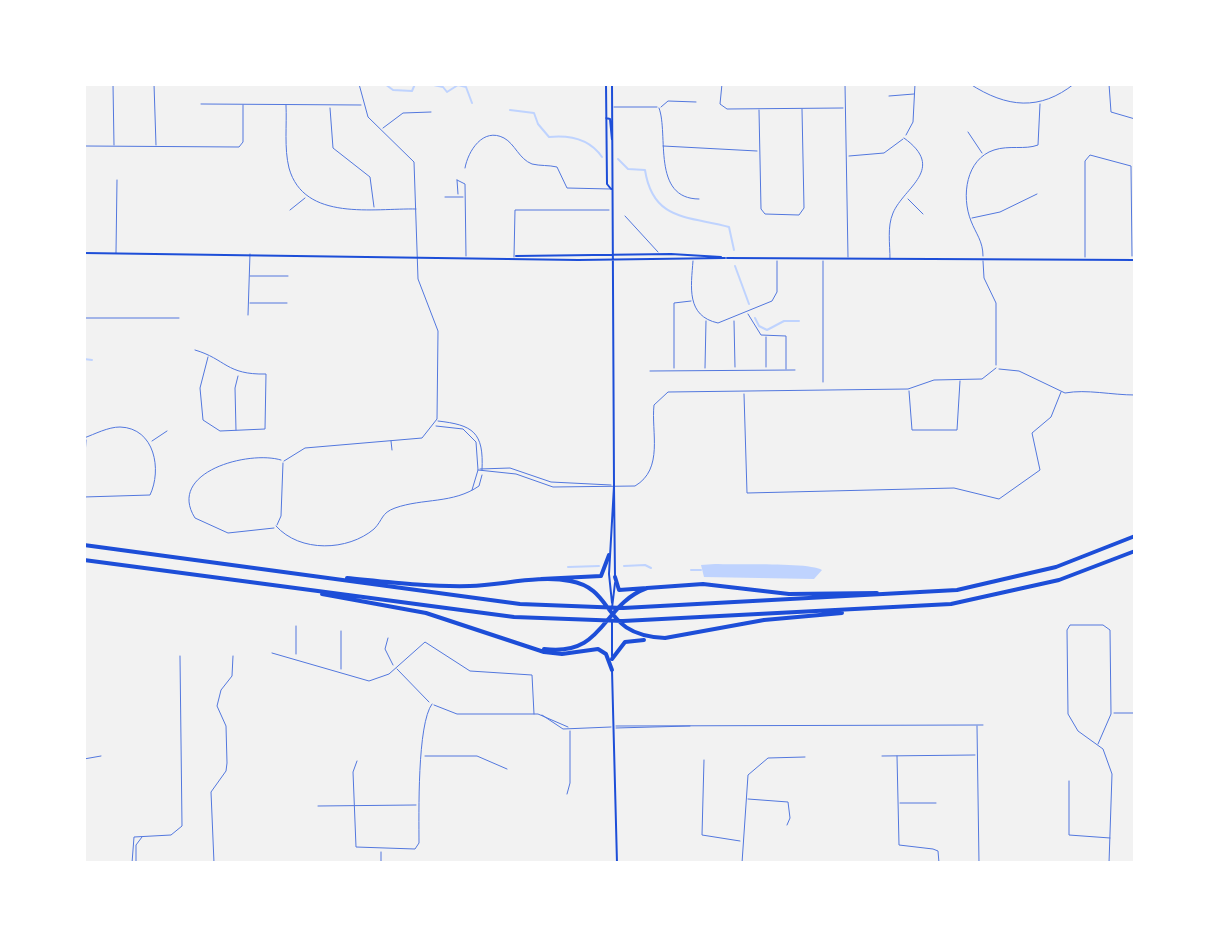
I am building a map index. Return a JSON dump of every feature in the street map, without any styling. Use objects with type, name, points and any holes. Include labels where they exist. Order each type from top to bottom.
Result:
[{"type":"highway","points":[[84,545],[507,602],[623,608],[911,594],[980,586],[1022,577],[1082,558],[1135,536]]},
{"type":"highway","points":[[612,659],[628,641],[665,638],[776,618],[981,599],[1030,589],[1135,551]]},
{"type":"highway","points":[[515,583],[559,577],[599,577],[606,572],[609,555]]},
{"type":"highway","points":[[84,560],[514,617],[623,621],[910,607]]},
{"type":"highway","points":[[260,568],[420,585],[577,583],[596,593],[633,634],[665,638]]},
{"type":"highway","points":[[615,577],[622,591],[673,584],[798,594],[911,594]]},
{"type":"highway","points":[[229,579],[426,613],[557,654],[598,649],[606,654],[612,670]]},
{"type":"highway","points":[[515,641],[549,650],[576,647],[597,636],[612,614],[633,594],[673,584]]},
{"type":"main road","points":[[606,84],[607,169],[611,189],[613,254],[615,577],[612,603]]},
{"type":"main road","points":[[611,189],[614,173],[612,84]]},
{"type":"main road","points":[[606,118],[610,119],[613,141]]},
{"type":"main road","points":[[607,169],[614,173]]},
{"type":"main road","points":[[84,253],[466,256],[613,261],[725,258]]},
{"type":"main road","points":[[559,260],[565,254]]},
{"type":"main road","points":[[514,257],[668,254],[777,259],[1134,260]]},
{"type":"main road","points":[[657,261],[668,254]]},
{"type":"main road","points":[[614,486],[609,555],[617,863]]},
{"type":"street","points":[[113,84],[114,146]]},
{"type":"street","points":[[154,84],[156,147]]},
{"type":"street","points":[[359,84],[368,117],[414,162],[421,292],[435,316],[438,331],[435,421],[422,438],[305,448],[284,461],[238,459],[196,478],[191,489],[192,514],[228,533],[276,526],[287,534],[328,548],[371,531],[381,514],[396,507],[463,496],[479,486],[483,468],[481,444],[473,430],[463,424],[435,421]]},
{"type":"street","points":[[722,84],[722,107],[759,110],[846,108]]},
{"type":"street","points":[[845,84],[848,259]]},
{"type":"street","points":[[846,156],[884,153],[904,138],[913,122],[915,84]]},
{"type":"street","points":[[970,84],[998,98],[1040,104],[1074,84]]},
{"type":"street","points":[[1109,84],[1111,112],[1135,119]]},
{"type":"street","points":[[889,96],[915,94]]},
{"type":"street","points":[[606,98],[612,107],[659,108],[668,101],[696,102]]},
{"type":"street","points":[[201,104],[364,105]]},
{"type":"street","points":[[996,368],[996,303],[984,278],[982,243],[970,218],[968,178],[984,155],[997,148],[1038,145],[1040,104]]},
{"type":"street","points":[[84,146],[241,145],[243,105]]},
{"type":"street","points":[[286,105],[290,170],[307,196],[327,207],[417,209]]},
{"type":"street","points":[[330,105],[333,148],[370,177],[374,208]]},
{"type":"street","points":[[659,108],[663,162],[672,182],[686,196],[699,199]]},
{"type":"street","points":[[759,110],[761,209],[765,214],[783,215],[803,211],[802,109]]},
{"type":"street","points":[[382,130],[403,113],[431,112]]},
{"type":"street","points":[[968,132],[984,155]]},
{"type":"street","points":[[465,168],[470,152],[480,140],[496,135],[508,140],[533,164],[557,167],[567,188],[611,189]]},
{"type":"street","points":[[890,259],[891,218],[919,181],[922,169],[917,150],[904,138]]},
{"type":"street","points":[[662,146],[760,151]]},
{"type":"street","points":[[1085,260],[1087,156],[1131,166],[1134,260]]},
{"type":"street","points":[[458,197],[459,179],[465,184],[466,256]]},
{"type":"street","points":[[116,253],[117,180]]},
{"type":"street","points":[[970,218],[1000,212],[1037,194]]},
{"type":"street","points":[[290,210],[307,196]]},
{"type":"street","points":[[445,197],[465,197]]},
{"type":"street","points":[[906,197],[923,214]]},
{"type":"street","points":[[514,257],[515,210],[612,210]]},
{"type":"street","points":[[625,216],[656,246],[658,254]]},
{"type":"street","points":[[248,315],[250,254]]},
{"type":"street","points":[[706,320],[718,323],[775,298],[777,259]]},
{"type":"street","points":[[823,259],[823,382]]},
{"type":"street","points":[[693,261],[692,301],[706,320],[705,370]]},
{"type":"street","points":[[250,276],[288,276]]},
{"type":"street","points":[[674,370],[674,303],[692,301]]},
{"type":"street","points":[[248,303],[287,303]]},
{"type":"street","points":[[747,312],[756,330],[766,337],[786,336],[786,370]]},
{"type":"street","points":[[734,317],[735,370]]},
{"type":"street","points":[[84,318],[179,318]]},
{"type":"street","points":[[766,337],[766,370]]},
{"type":"street","points":[[195,350],[208,357],[239,374],[266,374],[263,430],[220,431],[203,420],[200,388],[208,357]]},
{"type":"street","points":[[478,470],[516,474],[553,487],[639,484],[654,460],[653,410],[661,396],[675,392],[908,389],[934,380],[982,379],[996,368],[1019,371],[1061,392],[1081,389],[1095,395],[1135,395]]},
{"type":"street","points":[[650,371],[795,370]]},
{"type":"street","points":[[236,431],[235,388],[239,374]]},
{"type":"street","points":[[908,389],[912,430],[957,430],[960,381]]},
{"type":"street","points":[[744,391],[747,493],[954,488],[996,499],[1003,498],[1040,470],[1032,433],[1051,417],[1061,392]]},
{"type":"street","points":[[433,426],[458,428],[469,433],[477,447],[478,470],[472,490]]},
{"type":"street","points":[[84,472],[85,437],[120,427],[139,432],[150,443],[155,460],[152,494],[113,499],[84,497]]},
{"type":"street","points":[[150,443],[167,431]]},
{"type":"street","points":[[391,441],[392,450]]},
{"type":"street","points":[[276,526],[281,516],[284,461]]},
{"type":"street","points":[[478,470],[516,469],[553,482],[614,486]]},
{"type":"street","points":[[1098,744],[1111,714],[1110,630],[1103,625],[1073,625],[1067,630],[1068,714],[1078,731],[1098,744],[1108,759],[1112,774],[1109,863]]},
{"type":"street","points":[[296,626],[296,657]]},
{"type":"street","points":[[341,631],[341,671]]},
{"type":"street","points":[[388,638],[385,649],[396,667],[432,704],[457,714],[534,714],[542,715],[556,726],[636,730],[693,726],[983,725]]},
{"type":"street","points":[[272,653],[296,657],[369,681],[383,677],[422,643],[470,671],[532,675],[534,714]]},
{"type":"street","points":[[132,863],[132,840],[144,836],[171,835],[182,826],[180,656]]},
{"type":"street","points":[[214,863],[211,792],[226,771],[227,763],[226,726],[219,718],[217,706],[221,690],[232,676],[233,656]]},
{"type":"street","points":[[357,761],[354,843],[361,850],[418,847],[419,774],[425,716],[432,704]]},
{"type":"street","points":[[1111,714],[1135,713]]},
{"type":"street","points":[[977,725],[979,863]]},
{"type":"street","points":[[567,794],[570,783],[570,728]]},
{"type":"street","points":[[882,756],[977,755]]},
{"type":"street","points":[[84,759],[101,756]]},
{"type":"street","points":[[423,756],[477,756],[507,769]]},
{"type":"street","points":[[897,756],[899,845],[938,851],[939,863]]},
{"type":"street","points":[[742,863],[748,775],[768,758],[805,757]]},
{"type":"street","points":[[704,760],[702,835],[743,841]]},
{"type":"street","points":[[1069,781],[1069,835],[1112,838]]},
{"type":"street","points":[[745,798],[788,802],[790,818],[787,825]]},
{"type":"street","points":[[898,803],[936,803]]},
{"type":"street","points":[[318,806],[419,805]]},
{"type":"street","points":[[136,863],[136,845],[144,836]]},
{"type":"street","points":[[381,850],[381,863]]},
{"type":"water","points":[[701,565],[788,565],[822,570],[814,579],[704,577]]},
{"type":"waterway","points":[[385,84],[393,90],[412,91],[415,84]]},
{"type":"waterway","points":[[429,84],[443,87],[447,92],[458,85],[466,87],[472,103]]},
{"type":"waterway","points":[[510,110],[534,113],[538,124],[549,137],[578,139],[602,157]]},
{"type":"waterway","points":[[618,159],[628,169],[645,170],[649,187],[665,208],[687,218],[729,227],[734,250]]},
{"type":"waterway","points":[[735,266],[749,304]]},
{"type":"waterway","points":[[755,318],[759,326],[767,330],[784,321],[799,321]]},
{"type":"waterway","points":[[84,359],[92,360]]},
{"type":"waterway","points":[[624,566],[645,565],[651,568]]},
{"type":"waterway","points":[[568,567],[599,566]]},
{"type":"waterway","points":[[691,570],[701,570]]}]
